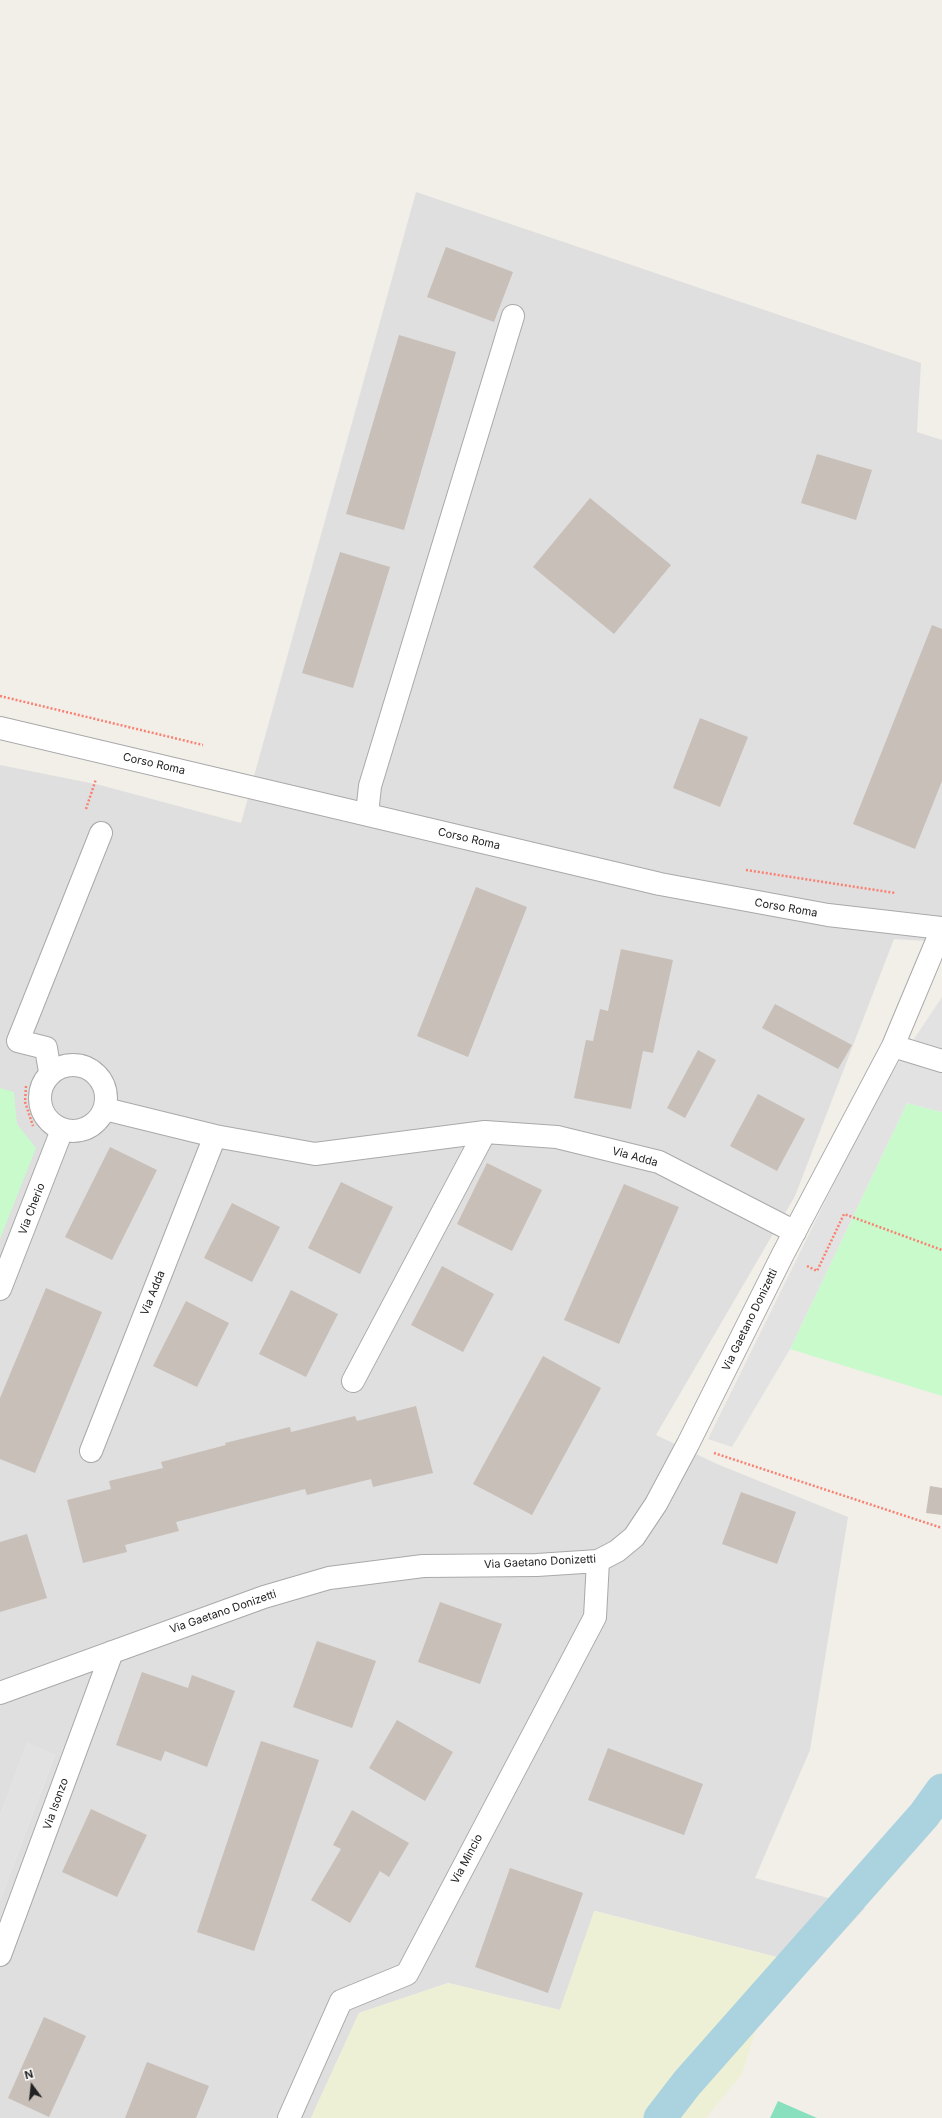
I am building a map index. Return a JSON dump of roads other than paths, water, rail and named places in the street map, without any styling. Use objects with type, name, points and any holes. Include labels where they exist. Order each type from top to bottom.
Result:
[{"type":"street","points":[[367,814],[370,786],[513,316]]},
{"type":"street","name":"Corso Roma","points":[[0,728],[660,884],[828,915],[942,928]]},
{"type":"street","points":[[50,1072],[46,1048],[18,1041],[101,833]]},
{"type":"street","name":"Via Gaetano Donizetti","points":[[0,1693],[264,1597],[329,1578],[422,1566],[537,1564],[598,1561],[617,1551],[634,1538],[656,1504],[688,1444],[783,1254],[893,1046],[942,928]]},
{"type":"street","points":[[893,1046],[942,1061]]},
{"type":"street","points":[[66,1065],[84,1065],[98,1076],[106,1091],[105,1109],[95,1123],[80,1131],[62,1130],[47,1120],[39,1104],[40,1087],[50,1072],[66,1065]]},
{"type":"street","name":"Via Adda","points":[[105,1109],[215,1136],[315,1154],[485,1132],[557,1137],[659,1162],[795,1232]]},
{"type":"street","name":"Via Cherio","points":[[0,1288],[62,1130]]},
{"type":"street","points":[[353,1381],[485,1132]]},
{"type":"street","name":"Via Adda","points":[[91,1450],[215,1136]]},
{"type":"street","name":"Via Mincio","points":[[289,2118],[341,2001],[406,1974],[595,1617],[598,1561]]},
{"type":"street","name":"Via Isonzo","points":[[0,1955],[112,1652]]},
{"type":"waterway","points":[[660,2118],[687,2083],[924,1815],[942,1790]]}]
